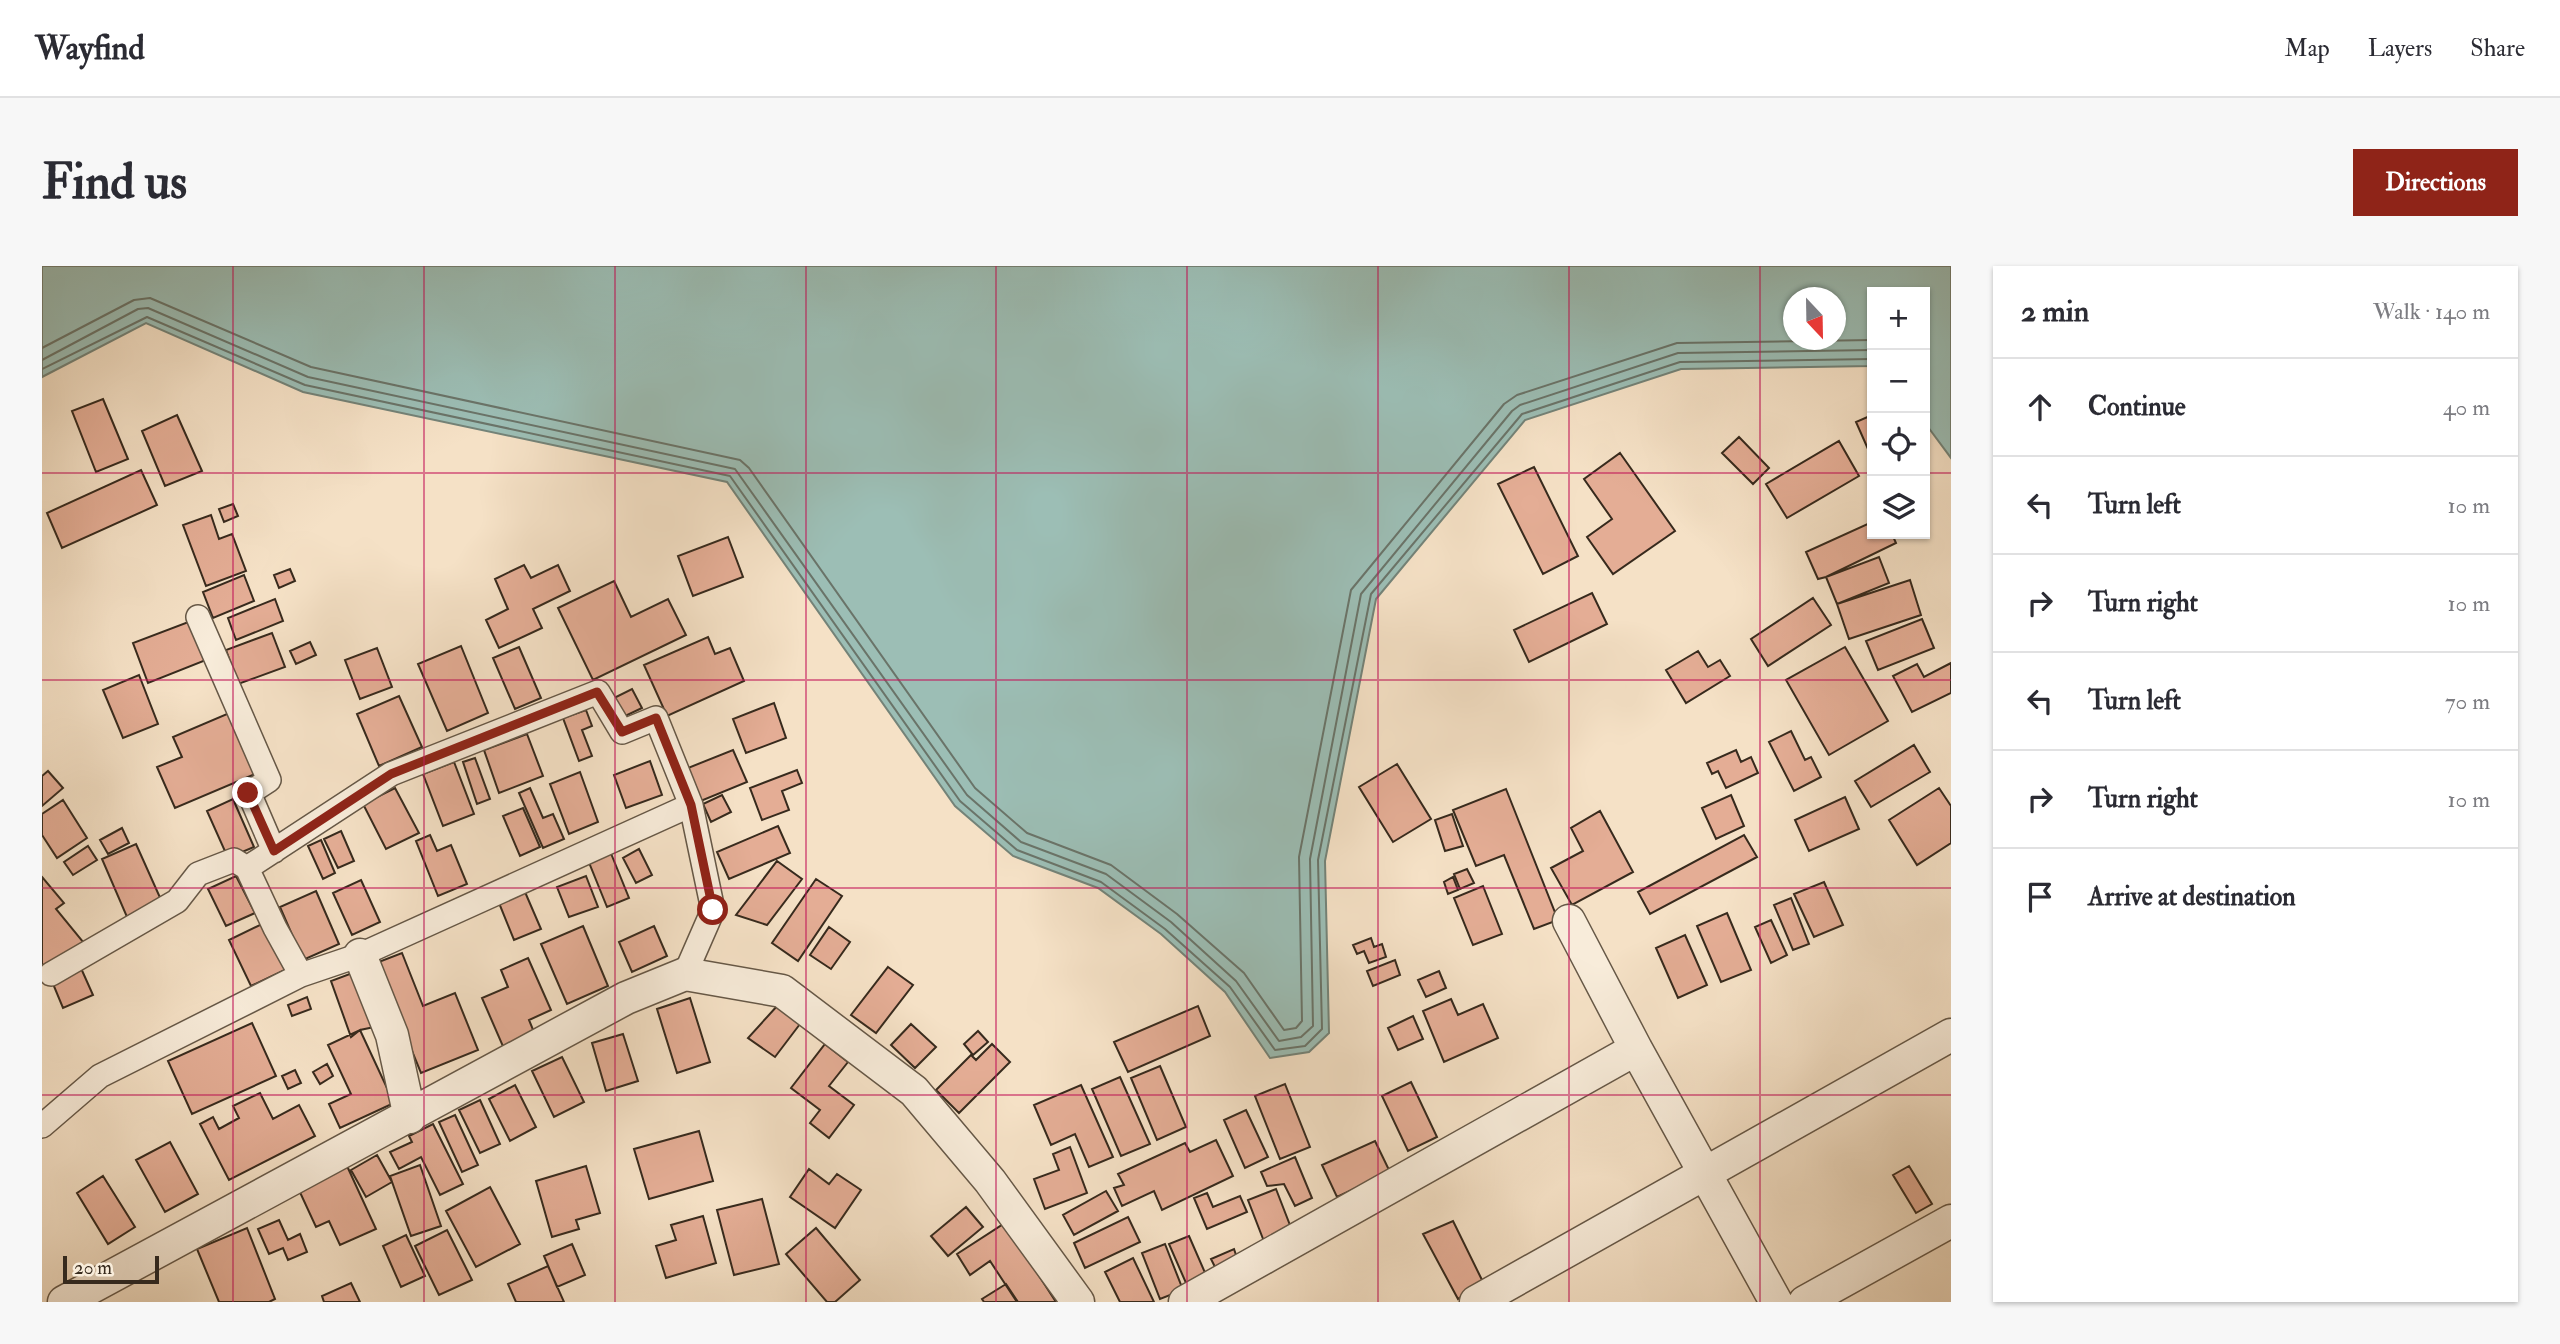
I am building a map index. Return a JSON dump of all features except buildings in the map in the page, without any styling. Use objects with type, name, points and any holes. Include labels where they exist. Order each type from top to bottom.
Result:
[{"type":"street","points":[[198,617],[269,780],[248,793],[274,851]]},
{"type":"street","points":[[247,868],[391,774],[597,692],[622,732],[656,718],[691,805],[713,910],[685,974]]},
{"type":"street","points":[[42,1126],[100,1076],[301,975],[360,955],[691,805]]},
{"type":"street","points":[[51,974],[177,901],[198,874],[234,860],[247,868],[301,975]]},
{"type":"street","points":[[1569,921],[1636,1049],[1776,1302]]},
{"type":"street","points":[[360,955],[392,1035],[410,1117]]},
{"type":"street","points":[[64,1302],[626,998],[685,974],[782,991],[914,1091],[990,1181],[1079,1302]]},
{"type":"street","points":[[1476,1302],[1951,1035]]},
{"type":"street","points":[[1185,1302],[1636,1049]]},
{"type":"street","points":[[1805,1302],[1951,1221]]},
{"type":"water","points":[[42,266],[1951,266],[1951,458],[1930,430],[1930,287],[1867,287],[1867,366],[1681,369],[1525,420],[1376,599],[1325,861],[1329,1033],[1309,1052],[1270,1058],[1225,992],[1161,934],[1098,888],[1013,856],[955,806],[727,482],[303,392],[146,323],[42,377]]},
{"type":"route","points":[[248,793],[274,851],[391,774],[597,692],[622,732],[656,718],[691,805],[713,910]]}]
